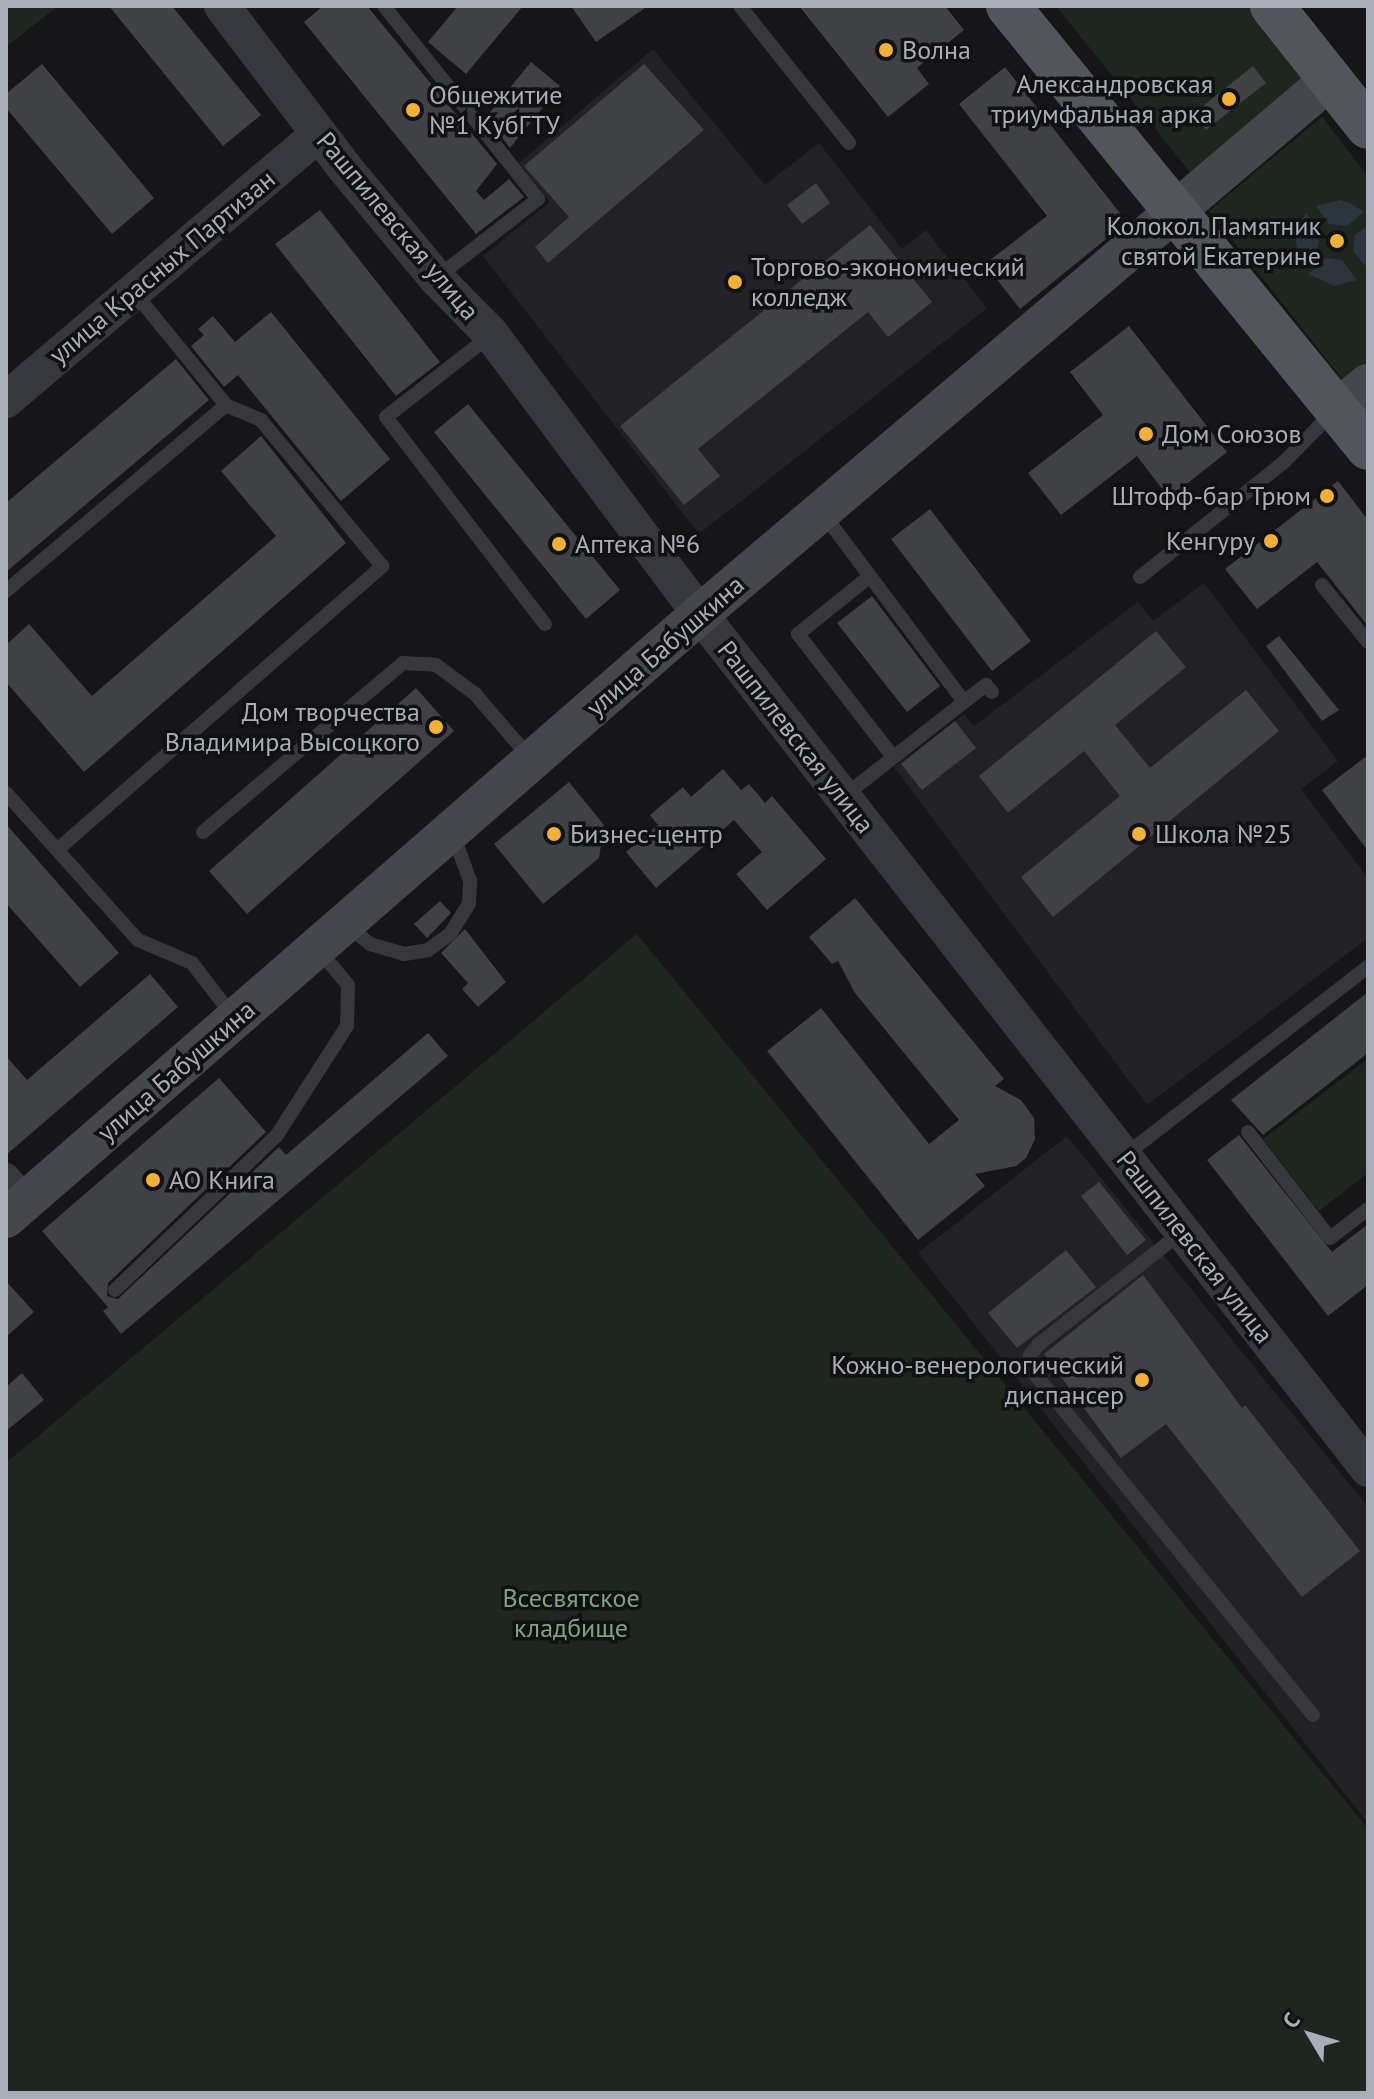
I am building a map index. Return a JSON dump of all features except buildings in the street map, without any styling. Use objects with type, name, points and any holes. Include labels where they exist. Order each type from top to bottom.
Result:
[{"type":"main road","points":[[1008,6],[1178,212],[1352,396],[1368,448]]},
{"type":"main road","points":[[1272,6],[1368,127]]},
{"type":"main road","name":"улица Бабушкина","points":[[13,1199],[235,1020],[700,614],[1178,212],[1330,80]]},
{"type":"street","name":"Рашпилевская улица","points":[[222,6],[319,134],[436,278],[491,334],[700,614],[1368,1469]]},
{"type":"street","name":"улица Красных Партизан","points":[[6,400],[319,134]]},
{"type":"lane","points":[[384,6],[538,199],[436,278]]},
{"type":"lane","points":[[740,6],[849,143]]},
{"type":"lane","points":[[57,850],[382,566],[261,420],[226,405],[134,292]]},
{"type":"lane","points":[[491,334],[386,417],[545,624]]},
{"type":"lane","points":[[1140,577],[1283,463],[1352,396]]},
{"type":"lane","points":[[6,591],[226,405]]},
{"type":"lane","points":[[822,512],[964,702]]},
{"type":"lane","points":[[869,577],[798,634],[893,757]]},
{"type":"lane","points":[[1322,585],[1368,642]]},
{"type":"lane","points":[[203,832],[403,663],[436,665],[475,694],[533,761]]},
{"type":"lane","points":[[843,797],[986,685],[992,692]]},
{"type":"lane","points":[[6,793],[138,940],[192,963],[235,1020]]},
{"type":"lane","points":[[115,1290],[277,1135],[347,1026],[348,985],[332,936],[404,954],[428,950],[450,934],[469,903],[470,881],[452,832]]},
{"type":"lane","points":[[1124,1157],[1368,967]]},
{"type":"lane","points":[[1248,1132],[1330,1238],[1368,1209]]},
{"type":"lane","points":[[1183,1232],[1039,1344],[1030,1355],[1029,1367],[1313,1715]]},
{"type":"shaded area","name":"Торгово-экономический колледж","points":[[653,49],[765,185],[819,143],[902,249],[926,230],[987,308],[699,534],[483,256],[550,202],[519,163]]},
{"type":"shaded area","points":[[1340,200],[1364,212],[1347,226],[1329,224],[1316,206]]},
{"type":"shaded area","points":[[1306,213],[1321,231],[1318,247],[1299,263],[1295,232]]},
{"type":"shaded area","points":[[1368,225],[1368,269],[1353,251],[1355,235]]},
{"type":"shaded area","points":[[1327,258],[1342,260],[1357,280],[1334,286],[1308,274]]},
{"type":"shaded area","name":"Школа №25","points":[[1204,583],[1338,761],[1301,789],[1368,878],[1368,938],[1147,1105],[894,767],[964,714],[974,726],[1138,602],[1153,621]]},
{"type":"shaded area","name":"Кожно-венерологический диспансер","points":[[1067,1136],[1368,1507],[1368,1823],[918,1253]]},
{"type":"green space","points":[[6,6],[58,6],[6,47]]},
{"type":"green space","points":[[1056,6],[1256,6],[1314,79],[1194,177]]},
{"type":"green space","points":[[1322,117],[1368,176],[1368,362],[1344,381],[1209,211]]},
{"type":"green space","name":"Всесвятское кладбище","points":[[637,934],[1368,1829],[1368,2093],[6,2093],[6,1463]]},
{"type":"green space","points":[[1368,1059],[1368,1173],[1319,1211],[1263,1139]]},
{"type":"place","name":"Волна","points":[[886,50]]},
{"type":"place","name":"Александровская триумфальная арка","points":[[1229,99]]},
{"type":"place","name":"Общежитие №1 КубГТУ","points":[[413,110]]},
{"type":"place","name":"Колокол. Памятник святой Екатерине","points":[[1337,241]]},
{"type":"place","name":"Торгово-экономический колледж","points":[[735,282]]},
{"type":"place","name":"Дом Союзов","points":[[1146,434]]},
{"type":"place","name":"Штофф-бар Трюм","points":[[1327,496]]},
{"type":"place","name":"Кенгуру","points":[[1271,541]]},
{"type":"place","name":"Аптека №6","points":[[559,544]]},
{"type":"place","name":"Дом творчества Владимира Высоцкого","points":[[436,727]]},
{"type":"place","name":"Бизнес-центр","points":[[554,834]]},
{"type":"place","name":"Школа №25","points":[[1139,834]]},
{"type":"place","name":"АО Книга","points":[[153,1180]]},
{"type":"place","name":"Кожно-венерологический диспансер","points":[[1142,1380]]}]
